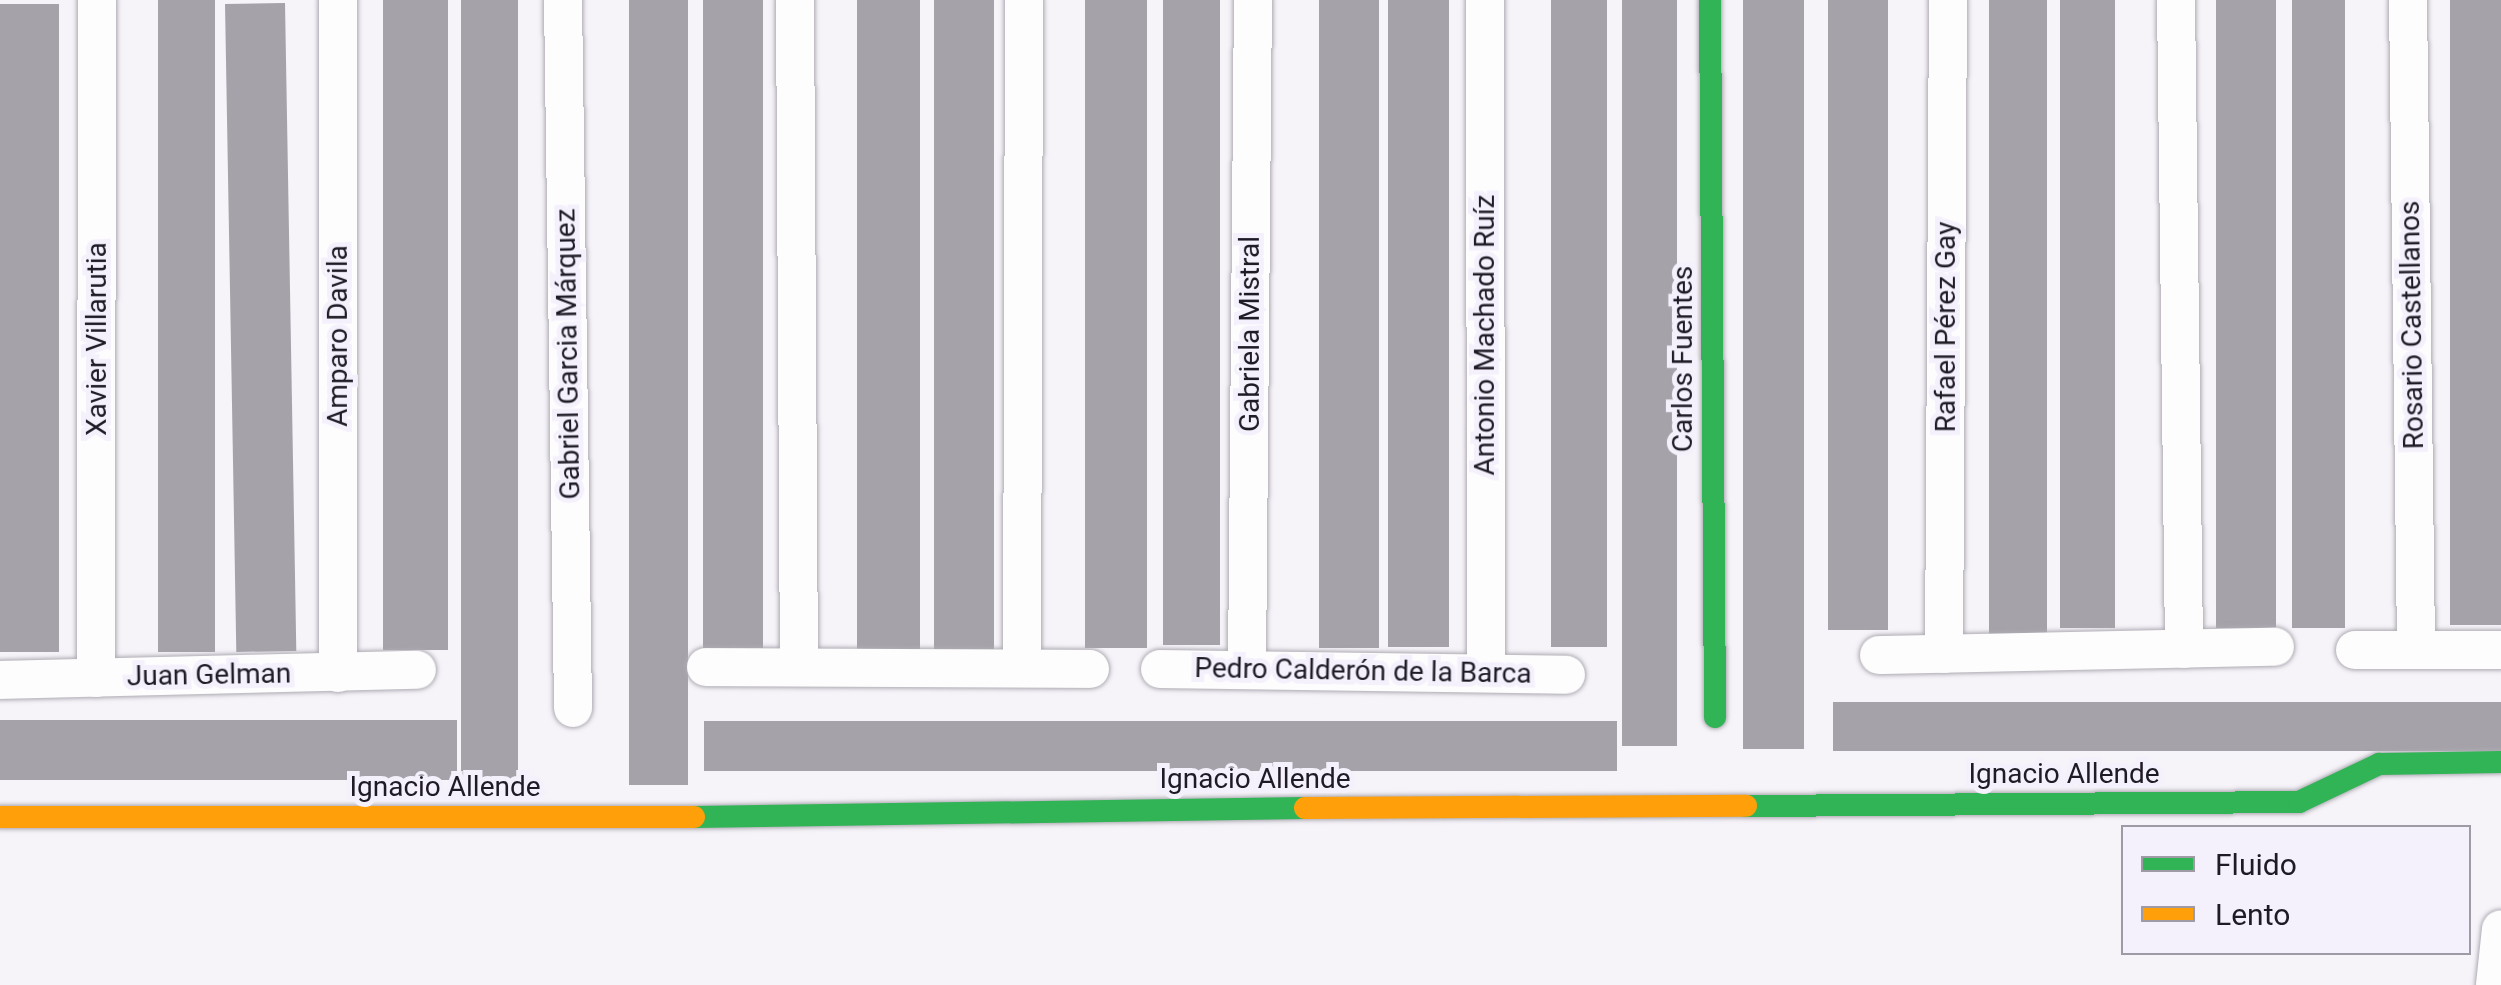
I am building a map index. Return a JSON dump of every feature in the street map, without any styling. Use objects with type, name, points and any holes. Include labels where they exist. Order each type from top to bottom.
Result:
[{"type":"street","name":"Xavier Villarutia","points":[[96,678],[97,0]]},
{"type":"street","name":"Amparo Davila","points":[[338,0],[338,673]]},
{"type":"street","name":"Gabriel Garcia Márquez","points":[[563,0],[572,708]]},
{"type":"street","points":[[796,0],[799,666]]},
{"type":"street","points":[[1022,668],[1024,0]]},
{"type":"street","name":"Gabriela Mistral","points":[[1247,668],[1252,0]]},
{"type":"street","name":"Antonio Machado Ruíz","points":[[1485,0],[1486,670]]},
{"type":"street","name":"Carlos Fuentes","points":[[1710,0],[1715,717]]},
{"type":"street","name":"Rafael Pérez Gay","points":[[1944,654],[1948,0]]},
{"type":"street","points":[[2176,0],[2184,648]]},
{"type":"street","name":"Rosario Castellanos","points":[[2408,0],[2416,650]]},
{"type":"street","points":[[1880,655],[2275,648]]},
{"type":"street","points":[[2355,650],[2501,650]]},
{"type":"street","points":[[706,667],[1090,669]]},
{"type":"street","name":"Juan Gelman","points":[[0,680],[418,670]]},
{"type":"street","name":"Pedro Calderón de la Barca","points":[[1160,670],[1486,670],[1566,675]]},
{"type":"street","name":"Ignacio Allende","points":[[0,817],[637,818],[2298,802],[2378,764],[2501,762]]},
{"type":"street","points":[[2495,985],[2501,928]]},
{"type":"building","points":[[158,0],[215,0],[215,652],[158,652]]},
{"type":"building","points":[[383,0],[448,0],[448,650],[383,650]]},
{"type":"building","points":[[461,0],[518,0],[518,797],[461,797]]},
{"type":"building","points":[[629,0],[688,0],[688,785],[629,785]]},
{"type":"building","points":[[703,0],[763,0],[763,648],[703,648]]},
{"type":"building","points":[[857,0],[920,0],[920,651],[857,651]]},
{"type":"building","points":[[934,0],[994,0],[994,649],[934,649]]},
{"type":"building","points":[[1085,0],[1147,0],[1147,648],[1085,648]]},
{"type":"building","points":[[1163,0],[1220,0],[1220,645],[1163,645]]},
{"type":"building","points":[[1319,0],[1379,0],[1379,648],[1319,648]]},
{"type":"building","points":[[1388,0],[1449,0],[1449,647],[1388,647]]},
{"type":"building","points":[[1551,0],[1607,0],[1607,647],[1551,647]]},
{"type":"building","points":[[1622,0],[1677,0],[1677,746],[1622,746]]},
{"type":"building","points":[[1743,0],[1804,0],[1804,749],[1743,749]]},
{"type":"building","points":[[1828,0],[1888,0],[1888,630],[1828,630]]},
{"type":"building","points":[[1989,0],[2047,0],[2047,636],[1989,636]]},
{"type":"building","points":[[2060,0],[2115,0],[2115,628],[2060,628]]},
{"type":"building","points":[[2216,0],[2276,0],[2276,628],[2216,628]]},
{"type":"building","points":[[2292,0],[2345,0],[2345,628],[2292,628]]},
{"type":"building","points":[[2450,0],[2501,0],[2501,625],[2450,625]]},
{"type":"building","points":[[285,3],[296,651],[236,652],[225,4]]},
{"type":"building","points":[[0,4],[59,4],[59,652],[0,652]]},
{"type":"building","points":[[1833,702],[2501,702],[2501,751],[1833,751]]},
{"type":"building","points":[[0,720],[457,720],[457,780],[0,780]]},
{"type":"building","points":[[704,721],[1617,721],[1617,771],[704,771]]},
{"type":"traffic: fast","points":[[1710,0],[1715,717]]},
{"type":"traffic: fast","points":[[1746,806],[2299,802],[2379,764],[2501,762]]},
{"type":"traffic: fast","points":[[694,817],[1305,808]]},
{"type":"traffic: slow","points":[[1305,808],[1746,806]]},
{"type":"traffic: slow","points":[[0,817],[694,817]]}]
